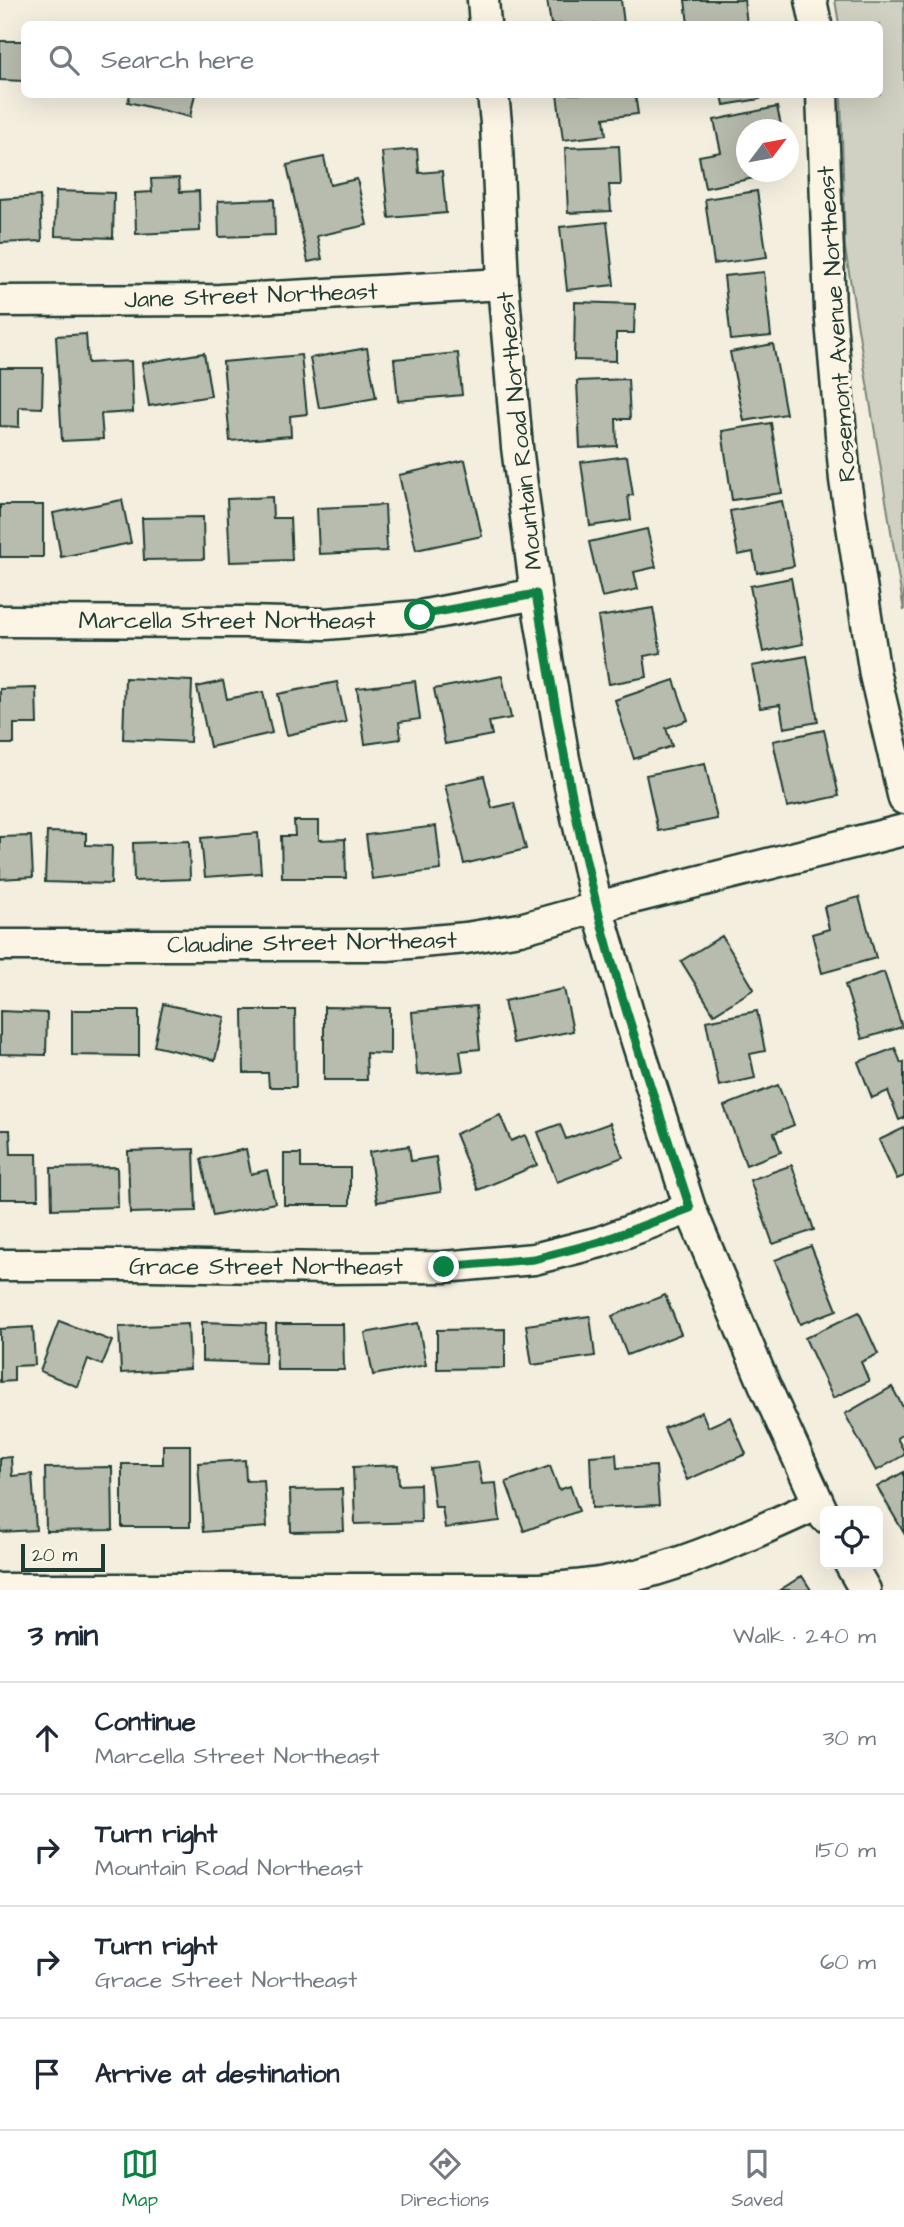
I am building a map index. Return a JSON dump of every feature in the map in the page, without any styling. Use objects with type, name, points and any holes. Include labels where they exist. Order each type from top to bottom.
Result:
[{"type":"street","points":[[483,0],[485,21]]},
{"type":"street","points":[[811,0],[815,21]]},
{"type":"street","name":"Mountain Road Northeast","points":[[493,98],[503,284],[517,447],[536,594],[564,759],[597,907],[690,1208],[765,1386],[820,1507]]},
{"type":"street","name":"Rosemont Avenue Northeast","points":[[822,98],[830,310],[845,480],[875,675],[904,799]]},
{"type":"street","name":"Jane Street Northeast","points":[[0,301],[220,299],[503,284]]},
{"type":"street","name":"Marcella Street Northeast","points":[[0,621],[326,624],[420,615],[536,594]]},
{"type":"street","name":"Claudine Street Northeast","points":[[0,945],[387,945],[466,938],[520,929],[904,830]]},
{"type":"street","name":"Grace Street Northeast","points":[[0,1265],[444,1267],[534,1259],[600,1242],[690,1208]]},
{"type":"street","points":[[0,1590],[540,1589],[605,1582],[666,1566],[739,1538],[820,1512]]},
{"type":"street","points":[[853,1569],[864,1590]]},
{"type":"shaded area","points":[[835,0],[904,0],[904,611],[845,248],[841,98],[883,98],[883,21],[838,21]]},
{"type":"building","points":[[547,0],[621,0],[624,21],[550,21]]},
{"type":"building","points":[[685,0],[744,0],[747,21],[688,21]]},
{"type":"building","points":[[0,41],[21,41],[21,81],[0,80]]},
{"type":"building","points":[[129,98],[194,98],[190,117],[128,102]]},
{"type":"building","points":[[558,98],[636,98],[638,114],[604,118],[606,135],[563,140]]},
{"type":"building","points":[[723,98],[760,99],[724,105]]},
{"type":"building","points":[[777,107],[780,119],[736,119],[736,182],[705,188],[699,156],[721,152],[714,120]]},
{"type":"building","points":[[619,146],[621,185],[609,185],[611,211],[568,213],[565,148]]},
{"type":"building","points":[[417,149],[419,173],[442,171],[446,213],[389,218],[382,152]]},
{"type":"building","points":[[324,157],[330,185],[357,179],[367,225],[317,236],[322,259],[308,262],[287,165]]},
{"type":"building","points":[[179,178],[180,192],[199,191],[200,231],[136,234],[135,193],[152,192],[151,179]]},
{"type":"building","points":[[56,191],[114,193],[113,238],[55,236]]},
{"type":"building","points":[[757,191],[767,257],[714,264],[705,199]]},
{"type":"building","points":[[40,196],[42,241],[0,243],[0,199]]},
{"type":"building","points":[[274,199],[275,235],[219,237],[218,201]]},
{"type":"building","points":[[607,222],[614,285],[567,290],[560,227]]},
{"type":"building","points":[[764,272],[771,336],[731,340],[724,276]]},
{"type":"building","points":[[575,302],[635,304],[634,333],[616,333],[616,361],[574,360]]},
{"type":"building","points":[[86,334],[88,363],[131,361],[133,412],[101,414],[103,439],[62,441],[56,336]]},
{"type":"building","points":[[773,344],[786,414],[744,421],[730,352]]},
{"type":"building","points":[[367,348],[376,398],[319,408],[310,358]]},
{"type":"building","points":[[204,353],[211,396],[149,406],[142,363]]},
{"type":"building","points":[[458,353],[462,395],[398,401],[394,359]]},
{"type":"building","points":[[301,355],[307,414],[290,416],[291,436],[230,441],[223,362]]},
{"type":"building","points":[[0,368],[43,368],[42,408],[19,407],[19,427],[0,426]]},
{"type":"building","points":[[628,379],[630,419],[616,419],[617,446],[580,448],[577,381]]},
{"type":"building","points":[[771,423],[782,493],[732,500],[722,431]]},
{"type":"building","points":[[627,456],[633,495],[628,496],[631,520],[590,526],[581,462]]},
{"type":"building","points":[[465,460],[482,536],[416,550],[399,475]]},
{"type":"building","points":[[272,497],[273,518],[290,518],[292,560],[230,562],[227,499]]},
{"type":"building","points":[[122,500],[131,543],[61,557],[53,513]]},
{"type":"building","points":[[782,501],[794,566],[757,573],[753,552],[738,555],[730,511]]},
{"type":"building","points":[[0,505],[43,505],[43,557],[0,557]]},
{"type":"building","points":[[385,505],[387,551],[319,554],[317,508]]},
{"type":"building","points":[[203,517],[204,559],[144,560],[142,518]]},
{"type":"building","points":[[647,529],[656,567],[634,572],[638,589],[602,597],[589,542]]},
{"type":"building","points":[[791,578],[803,644],[763,652],[750,586]]},
{"type":"building","points":[[653,608],[661,653],[644,656],[647,677],[609,684],[598,617]]},
{"type":"building","points":[[807,656],[818,722],[784,728],[780,705],[760,708],[752,666]]},
{"type":"building","points":[[502,676],[511,718],[489,722],[492,735],[445,744],[434,689]]},
{"type":"building","points":[[125,678],[192,681],[190,742],[123,739]]},
{"type":"building","points":[[674,680],[688,720],[666,728],[672,746],[634,759],[615,700]]},
{"type":"building","points":[[223,681],[227,699],[263,692],[272,733],[210,747],[197,687]]},
{"type":"building","points":[[415,681],[420,719],[399,722],[401,739],[365,744],[357,688]]},
{"type":"building","points":[[337,682],[346,722],[287,735],[278,694]]},
{"type":"building","points":[[36,688],[37,724],[14,724],[14,744],[0,744],[0,689]]},
{"type":"building","points":[[824,730],[839,796],[787,807],[773,741]]},
{"type":"building","points":[[705,763],[717,819],[658,831],[646,775]]},
{"type":"building","points":[[484,776],[492,808],[514,803],[526,849],[464,864],[445,785]]},
{"type":"building","points":[[294,821],[319,821],[319,840],[345,839],[346,878],[282,878],[281,836],[295,836]]},
{"type":"building","points":[[436,826],[441,870],[372,879],[366,835]]},
{"type":"building","points":[[47,832],[86,833],[86,845],[112,846],[111,884],[45,882]]},
{"type":"building","points":[[258,833],[261,873],[205,877],[201,838]]},
{"type":"building","points":[[31,836],[33,877],[0,879],[0,837]]},
{"type":"building","points":[[189,841],[190,879],[134,881],[133,843]]},
{"type":"building","points":[[859,897],[876,958],[822,973],[812,934],[829,929],[824,907]]},
{"type":"building","points":[[722,936],[754,989],[714,1014],[681,961]]},
{"type":"building","points":[[884,972],[902,1027],[862,1039],[845,985]]},
{"type":"building","points":[[564,989],[573,1031],[513,1043],[504,1001]]},
{"type":"building","points":[[163,1004],[225,1017],[215,1060],[154,1046]]},
{"type":"building","points":[[476,1006],[480,1049],[460,1051],[463,1071],[417,1075],[412,1012]]},
{"type":"building","points":[[324,1007],[390,1008],[390,1054],[366,1053],[367,1080],[324,1080]]},
{"type":"building","points":[[72,1010],[139,1010],[139,1056],[72,1055]]},
{"type":"building","points":[[243,1010],[295,1010],[296,1087],[269,1087],[268,1073],[244,1073]]},
{"type":"building","points":[[0,1011],[47,1013],[46,1055],[0,1054]]},
{"type":"building","points":[[757,1011],[765,1051],[750,1054],[755,1078],[719,1086],[706,1021]]},
{"type":"building","points":[[895,1048],[901,1063],[904,1062],[904,1118],[899,1120],[888,1091],[872,1098],[858,1062]]},
{"type":"building","points":[[778,1085],[794,1125],[774,1133],[781,1152],[746,1165],[724,1106]]},
{"type":"building","points":[[500,1115],[511,1141],[525,1135],[537,1165],[478,1190],[455,1134]]},
{"type":"building","points":[[610,1123],[623,1157],[557,1182],[538,1132],[560,1124],[566,1139]]},
{"type":"building","points":[[904,1128],[904,1176],[897,1179],[879,1140]]},
{"type":"building","points":[[0,1130],[10,1130],[11,1154],[37,1154],[38,1199],[0,1199]]},
{"type":"building","points":[[409,1146],[411,1161],[436,1157],[441,1192],[377,1202],[369,1152]]},
{"type":"building","points":[[194,1149],[196,1211],[130,1213],[128,1151]]},
{"type":"building","points":[[246,1149],[251,1174],[267,1170],[275,1203],[213,1216],[201,1159]]},
{"type":"building","points":[[284,1154],[301,1154],[301,1168],[350,1168],[350,1205],[284,1205]]},
{"type":"building","points":[[792,1165],[814,1230],[773,1244],[750,1180]]},
{"type":"building","points":[[117,1167],[118,1207],[52,1209],[51,1168]]},
{"type":"building","points":[[811,1246],[837,1310],[800,1324],[775,1260]]},
{"type":"building","points":[[665,1295],[681,1334],[627,1355],[612,1316]]},
{"type":"building","points":[[859,1312],[878,1354],[861,1362],[869,1381],[833,1398],[805,1338]]},
{"type":"building","points":[[590,1316],[595,1356],[532,1365],[526,1325]]},
{"type":"building","points":[[59,1321],[112,1341],[102,1365],[88,1359],[78,1387],[40,1371]]},
{"type":"building","points":[[202,1322],[266,1324],[265,1363],[202,1361]]},
{"type":"building","points":[[418,1323],[426,1365],[373,1375],[365,1333]]},
{"type":"building","points":[[188,1324],[190,1369],[121,1373],[119,1327]]},
{"type":"building","points":[[276,1324],[343,1324],[344,1370],[277,1370]]},
{"type":"building","points":[[33,1327],[35,1365],[14,1366],[14,1381],[0,1382],[0,1329]]},
{"type":"building","points":[[505,1329],[505,1368],[437,1369],[437,1330]]},
{"type":"building","points":[[892,1387],[904,1409],[904,1433],[897,1438],[904,1455],[876,1471],[845,1414]]},
{"type":"building","points":[[702,1412],[708,1427],[730,1417],[746,1454],[687,1480],[664,1428]]},
{"type":"building","points":[[163,1445],[190,1445],[190,1527],[122,1527],[122,1464],[163,1464]]},
{"type":"building","points":[[616,1454],[617,1468],[656,1466],[659,1505],[592,1508],[590,1456]]},
{"type":"building","points":[[11,1457],[12,1476],[32,1474],[36,1530],[0,1532],[0,1458]]},
{"type":"building","points":[[245,1460],[246,1481],[264,1480],[267,1527],[203,1532],[198,1463]]},
{"type":"building","points":[[478,1462],[482,1484],[496,1483],[500,1521],[445,1528],[442,1507],[435,1507],[430,1468]]},
{"type":"building","points":[[398,1465],[399,1485],[420,1484],[421,1522],[355,1524],[353,1467]]},
{"type":"building","points":[[550,1466],[559,1490],[570,1486],[579,1511],[524,1531],[506,1482]]},
{"type":"building","points":[[112,1467],[113,1530],[46,1531],[45,1468]]},
{"type":"building","points":[[904,1472],[904,1533],[877,1487]]},
{"type":"building","points":[[342,1489],[344,1531],[291,1532],[290,1490]]},
{"type":"building","points":[[802,1576],[811,1590],[780,1590]]},
{"type":"route","points":[[420,615],[536,594],[564,759],[597,907],[690,1208],[600,1242],[534,1259],[444,1267]]}]
